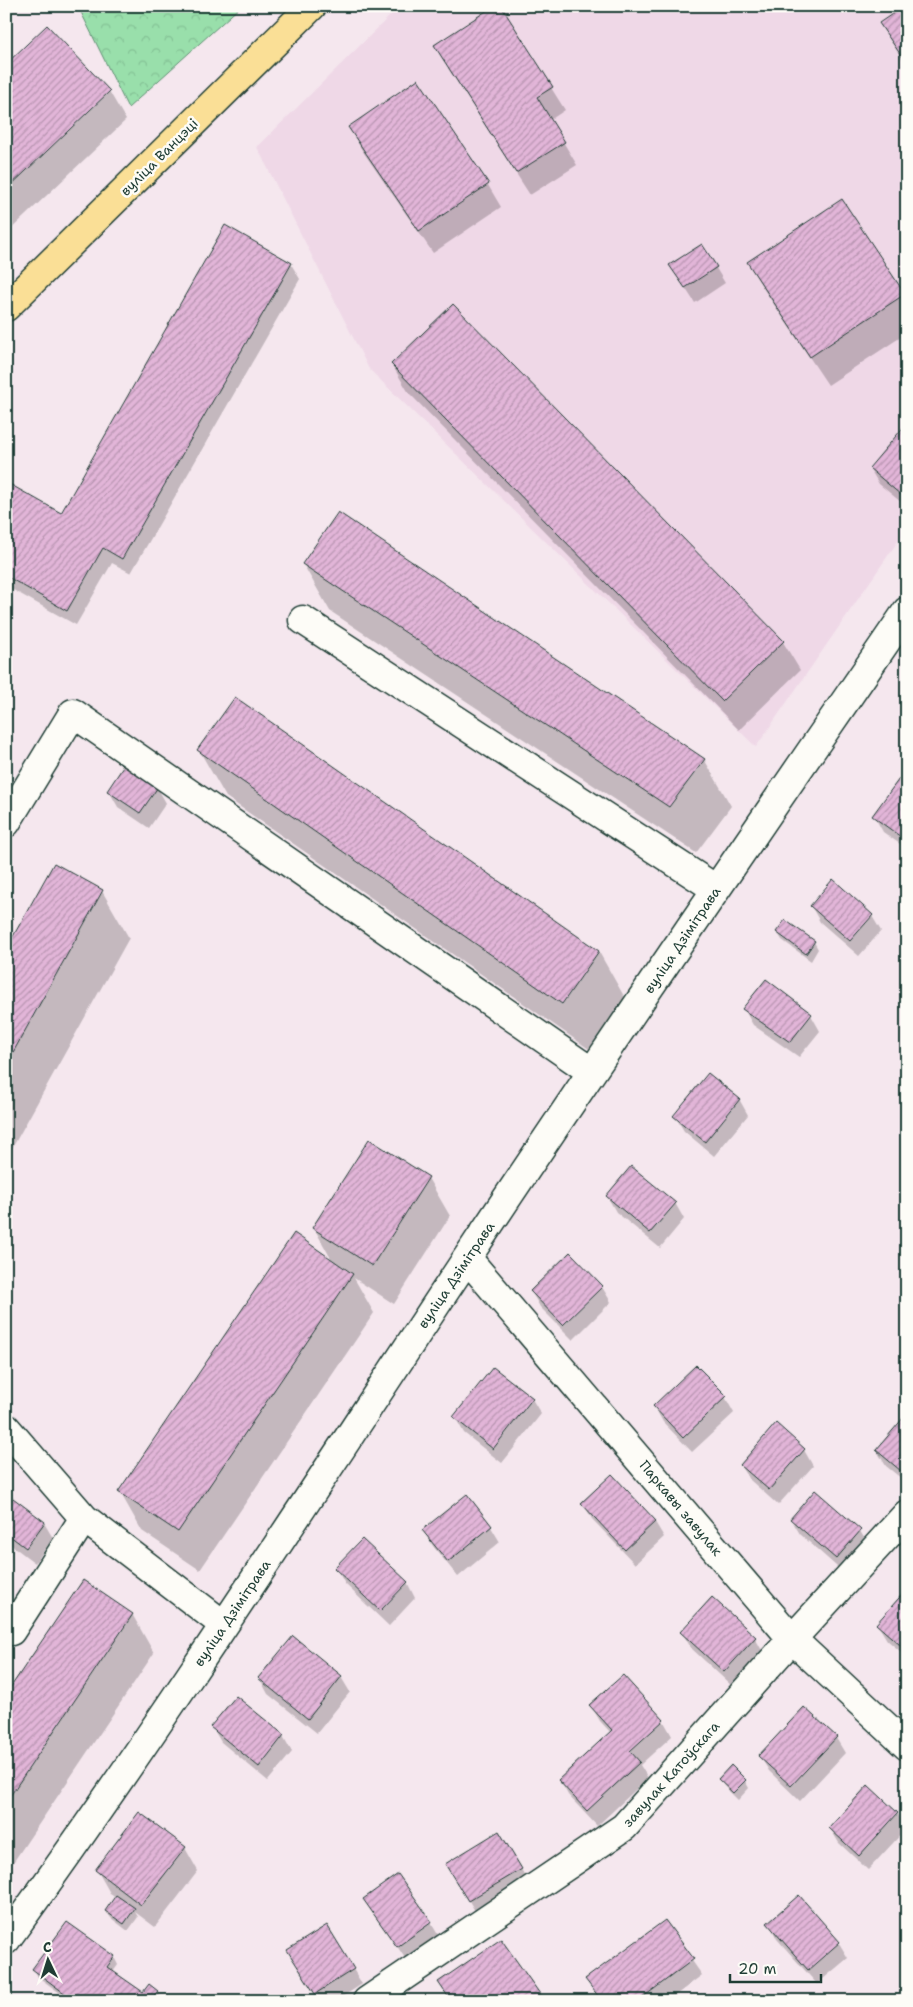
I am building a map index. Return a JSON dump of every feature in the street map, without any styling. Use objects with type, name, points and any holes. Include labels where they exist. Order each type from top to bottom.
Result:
[{"type":"main road","name":"вуліца Ванцэці","points":[[6,308],[312,6]]},
{"type":"street","name":"вуліца Дзімітрава","points":[[6,1940],[76,1843],[224,1625],[592,1072],[907,611]]},
{"type":"street","points":[[303,620],[716,889]]},
{"type":"street","points":[[6,823],[73,713],[592,1072]]},
{"type":"street","name":"Паркавы завулак","points":[[467,1258],[792,1638],[907,1746]]},
{"type":"street","points":[[6,1428],[84,1518],[224,1625]]},
{"type":"street","name":"завулак Катоўскага","points":[[367,2001],[624,1827],[792,1638],[907,1514]]},
{"type":"street","points":[[11,1631],[84,1518]]},
{"type":"shaded area","points":[[400,6],[907,6],[907,528],[756,747],[369,369],[257,147]]},
{"type":"green space","points":[[78,6],[241,6],[128,108]]},
{"type":"building","points":[[494,6],[501,6],[553,87],[537,97],[565,142],[516,173],[434,45]]},
{"type":"building","points":[[904,6],[907,6],[907,64],[879,23]]},
{"type":"building","points":[[47,25],[110,91],[6,190],[6,64]]},
{"type":"building","points":[[418,79],[489,184],[419,231],[348,127]]},
{"type":"building","points":[[842,199],[905,294],[810,357],[747,262]]},
{"type":"building","points":[[225,225],[292,263],[122,559],[103,548],[67,611],[6,576],[6,482],[61,513]]},
{"type":"building","points":[[702,244],[717,267],[685,288],[669,265]]},
{"type":"building","points":[[453,304],[784,641],[722,701],[391,364]]},
{"type":"building","points":[[907,423],[907,500],[869,468]]},
{"type":"building","points":[[338,512],[705,759],[669,807],[302,564]]},
{"type":"building","points":[[235,697],[599,951],[562,1004],[197,750]]},
{"type":"building","points":[[125,764],[158,787],[140,813],[107,791]]},
{"type":"building","points":[[904,772],[907,774],[907,829],[901,837],[872,816]]},
{"type":"building","points":[[54,863],[103,890],[6,1065],[6,949]]},
{"type":"building","points":[[833,879],[873,915],[850,941],[810,906]]},
{"type":"building","points":[[785,920],[815,941],[806,954],[776,932]]},
{"type":"building","points":[[766,979],[812,1014],[790,1042],[742,1009]]},
{"type":"building","points":[[708,1073],[740,1099],[705,1142],[673,1116]]},
{"type":"building","points":[[369,1139],[429,1177],[372,1266],[312,1228]]},
{"type":"building","points":[[631,1166],[676,1203],[650,1233],[606,1196]]},
{"type":"building","points":[[294,1233],[353,1274],[178,1532],[118,1492]]},
{"type":"building","points":[[570,1252],[603,1286],[563,1325],[530,1291]]},
{"type":"building","points":[[696,1365],[727,1396],[683,1438],[653,1406]]},
{"type":"building","points":[[493,1367],[533,1398],[493,1449],[453,1417]]},
{"type":"building","points":[[904,1417],[907,1418],[907,1476],[876,1450]]},
{"type":"building","points":[[776,1423],[805,1449],[769,1490],[740,1465]]},
{"type":"building","points":[[612,1474],[656,1521],[625,1550],[581,1503]]},
{"type":"building","points":[[815,1490],[861,1530],[836,1559],[790,1519]]},
{"type":"building","points":[[467,1494],[492,1526],[448,1562],[422,1530]]},
{"type":"building","points":[[13,1498],[45,1522],[26,1548],[6,1533],[6,1508]]},
{"type":"building","points":[[362,1539],[408,1582],[380,1611],[334,1568]]},
{"type":"building","points":[[83,1580],[133,1614],[6,1802],[6,1694]]},
{"type":"building","points":[[907,1591],[907,1651],[876,1624]]},
{"type":"building","points":[[712,1597],[756,1637],[724,1672],[680,1632]]},
{"type":"building","points":[[293,1636],[342,1676],[308,1719],[258,1678]]},
{"type":"building","points":[[623,1675],[664,1720],[630,1751],[640,1762],[587,1811],[558,1780],[612,1730],[589,1705]]},
{"type":"building","points":[[236,1696],[284,1735],[259,1767],[210,1727]]},
{"type":"building","points":[[804,1707],[837,1737],[791,1786],[758,1756]]},
{"type":"building","points":[[731,1765],[746,1780],[733,1793],[718,1779]]},
{"type":"building","points":[[868,1785],[898,1813],[859,1856],[829,1828]]},
{"type":"building","points":[[139,1812],[186,1847],[141,1905],[95,1870]]},
{"type":"building","points":[[499,1831],[522,1869],[468,1901],[445,1864]]},
{"type":"building","points":[[398,1874],[432,1922],[397,1947],[363,1899]]},
{"type":"building","points":[[116,1895],[135,1908],[124,1924],[105,1911]]},
{"type":"building","points":[[799,1895],[840,1942],[808,1970],[767,1923]]},
{"type":"building","points":[[665,1920],[694,1959],[638,2001],[602,2001],[585,1979]]},
{"type":"building","points":[[67,1922],[115,1956],[107,1967],[143,1992],[149,1984],[158,1991],[148,2001],[75,2001],[32,1969]]},
{"type":"building","points":[[327,1925],[354,1969],[315,1994],[287,1950]]},
{"type":"building","points":[[501,1939],[545,2001],[451,2001],[438,1982]]}]
